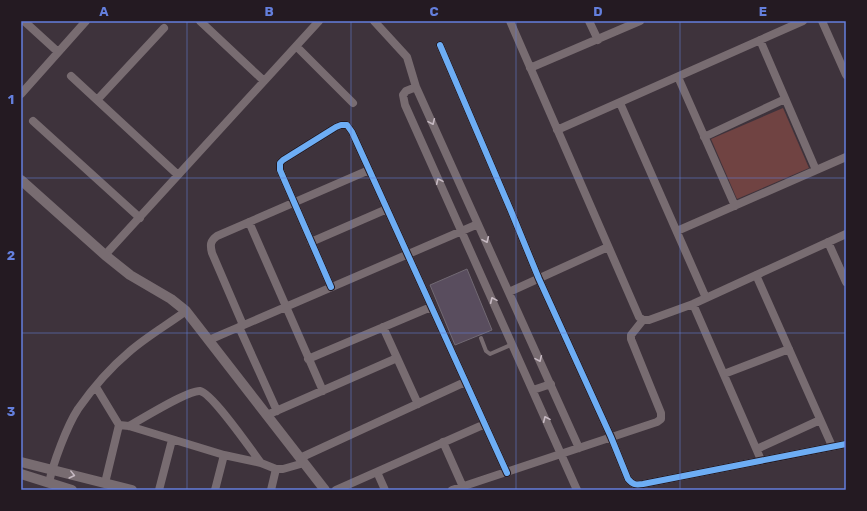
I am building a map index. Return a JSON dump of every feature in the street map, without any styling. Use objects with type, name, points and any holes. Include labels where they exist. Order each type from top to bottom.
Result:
[{"type":"street","points":[[24,21],[58,52]]},
{"type":"street","points":[[21,94],[86,21]]},
{"type":"street","points":[[200,21],[264,81]]},
{"type":"street","points":[[105,256],[319,21]]},
{"type":"street","points":[[374,21],[408,57],[416,87],[579,448]]},
{"type":"street","points":[[510,21],[639,317],[643,320],[649,320],[693,304],[846,234]]},
{"type":"street","points":[[589,21],[598,40]]},
{"type":"street","points":[[530,68],[640,21]]},
{"type":"street","points":[[557,130],[803,21]]},
{"type":"street","points":[[822,21],[846,75]]},
{"type":"street","points":[[97,100],[164,28]]},
{"type":"street","points":[[760,40],[816,170]]},
{"type":"street","points":[[440,45],[539,279],[612,438],[628,479],[632,484],[637,485],[846,444]]},
{"type":"street","points":[[296,46],[353,103]]},
{"type":"street","points":[[71,76],[178,175]]},
{"type":"street","points":[[678,77],[735,206]]},
{"type":"street","points":[[416,87],[406,91],[403,95],[405,105],[578,490]]},
{"type":"street","points":[[704,137],[785,99]]},
{"type":"street","points":[[620,103],[706,298]]},
{"type":"street","points":[[33,121],[140,218]]},
{"type":"street","points":[[331,287],[280,170],[280,163],[341,125],[347,125],[350,128],[507,473]]},
{"type":"street","points":[[677,232],[846,157]]},
{"type":"street","points":[[278,411],[241,326],[212,254],[210,245],[212,240],[217,236],[369,170]]},
{"type":"street","points":[[21,180],[105,256],[130,275],[171,299],[186,311],[325,490]]},
{"type":"street","points":[[311,242],[386,209]]},
{"type":"street","points":[[249,222],[323,391]]},
{"type":"street","points":[[209,340],[478,224]]},
{"type":"street","points":[[828,242],[846,282]]},
{"type":"street","points":[[509,292],[608,247]]},
{"type":"street","points":[[756,274],[832,446]]},
{"type":"street","points":[[693,304],[758,449],[761,460]]},
{"type":"street","points":[[308,359],[431,306]]},
{"type":"street","points":[[49,483],[52,470],[77,410],[118,362],[130,351],[186,311]]},
{"type":"street","points":[[452,490],[657,422],[662,416],[631,339],[631,335],[643,320]]},
{"type":"street","points":[[382,327],[418,404]]},
{"type":"street","points":[[724,374],[789,349]]},
{"type":"street","points":[[267,415],[397,358]]},
{"type":"street","points":[[119,425],[129,426],[172,440],[262,463],[276,469],[283,469],[465,382]]},
{"type":"street","points":[[534,390],[551,384]]},
{"type":"street","points":[[96,387],[119,425],[105,483]]},
{"type":"street","points":[[129,426],[167,404],[194,392],[204,392],[219,407],[262,463]]},
{"type":"street","points":[[758,449],[820,420]]},
{"type":"street","points":[[336,490],[485,424]]},
{"type":"street","points":[[159,490],[172,440]]},
{"type":"street","points":[[443,442],[462,487]]},
{"type":"street","points":[[215,490],[224,454]]},
{"type":"street","points":[[21,462],[132,490]]},
{"type":"street","points":[[271,490],[276,469]]},
{"type":"street","points":[[378,472],[385,490]]},
{"type":"street","points":[[21,474],[72,490]]},
{"type":"lane","points":[[481,338],[486,351],[490,354],[513,344]]},
{"type":"shaded area","points":[[783,108],[809,168],[737,199],[711,139]]},
{"type":"building","points":[[467,269],[492,330],[455,345],[430,285]]},
{"type":"cycle path","points":[[440,45],[539,279],[611,437],[628,479],[631,482],[635,484],[643,484],[846,444]]},
{"type":"cycle path","points":[[331,287],[280,170],[280,163],[336,127],[347,125],[352,132],[507,473]]}]
